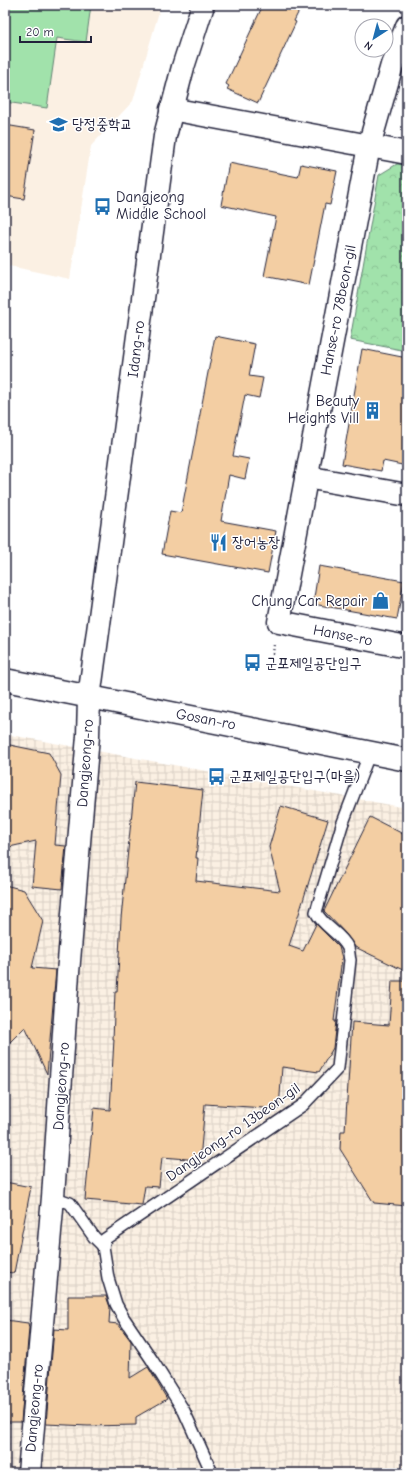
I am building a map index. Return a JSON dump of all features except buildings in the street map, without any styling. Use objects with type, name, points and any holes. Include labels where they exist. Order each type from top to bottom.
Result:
[{"type":"street","name":"Idang-ro","points":[[89,698],[165,136],[182,67],[203,5]]},
{"type":"street","name":"Hanse-ro 78beon-gil","points":[[279,622],[369,146],[392,65],[407,26]]},
{"type":"street","points":[[171,109],[407,153]]},
{"type":"street","points":[[306,477],[407,495]]},
{"type":"street","name":"Hanse-ro","points":[[279,622],[407,648]]},
{"type":"street","name":"Gosan-ro","points":[[5,680],[89,698],[192,716],[407,760]]},
{"type":"street","name":"Dangjeong-ro","points":[[29,1473],[53,1197],[68,981],[88,736],[89,698]]},
{"type":"lane","name":"Dangjeong-ro 13beon-gil","points":[[104,1246],[105,1239],[303,1105],[338,1068],[350,960],[348,948],[337,935],[320,921],[316,912],[342,825],[370,752]]},
{"type":"lane","points":[[53,1197],[70,1203],[94,1237],[104,1246],[108,1278],[116,1304],[123,1318],[152,1360],[184,1411],[212,1473]]},
{"type":"shaded area","name":"당정중학교","points":[[5,5],[161,5],[133,101],[91,146],[70,279],[5,265]]},
{"type":"shaded area","points":[[5,734],[407,808],[407,1473],[5,1473]]},
{"type":"green space","points":[[5,5],[91,5],[86,42],[57,38],[47,108],[5,102]]},
{"type":"green space","points":[[397,164],[407,165],[407,351],[350,340],[379,175]]},
{"type":"place","name":"당정중학교","points":[[59,124]]},
{"type":"place","name":"Dangjeong Middle School","points":[[103,206]]},
{"type":"place","name":"Beauty Heights Vill","points":[[372,410]]},
{"type":"place","name":"장어농장","points":[[219,542]]},
{"type":"place","name":"Chung Car Repair","points":[[380,601]]},
{"type":"place","name":"군포제일공단입구","points":[[252,663]]},
{"type":"place","name":"군포제일공단입구(마을)","points":[[216,776]]}]
